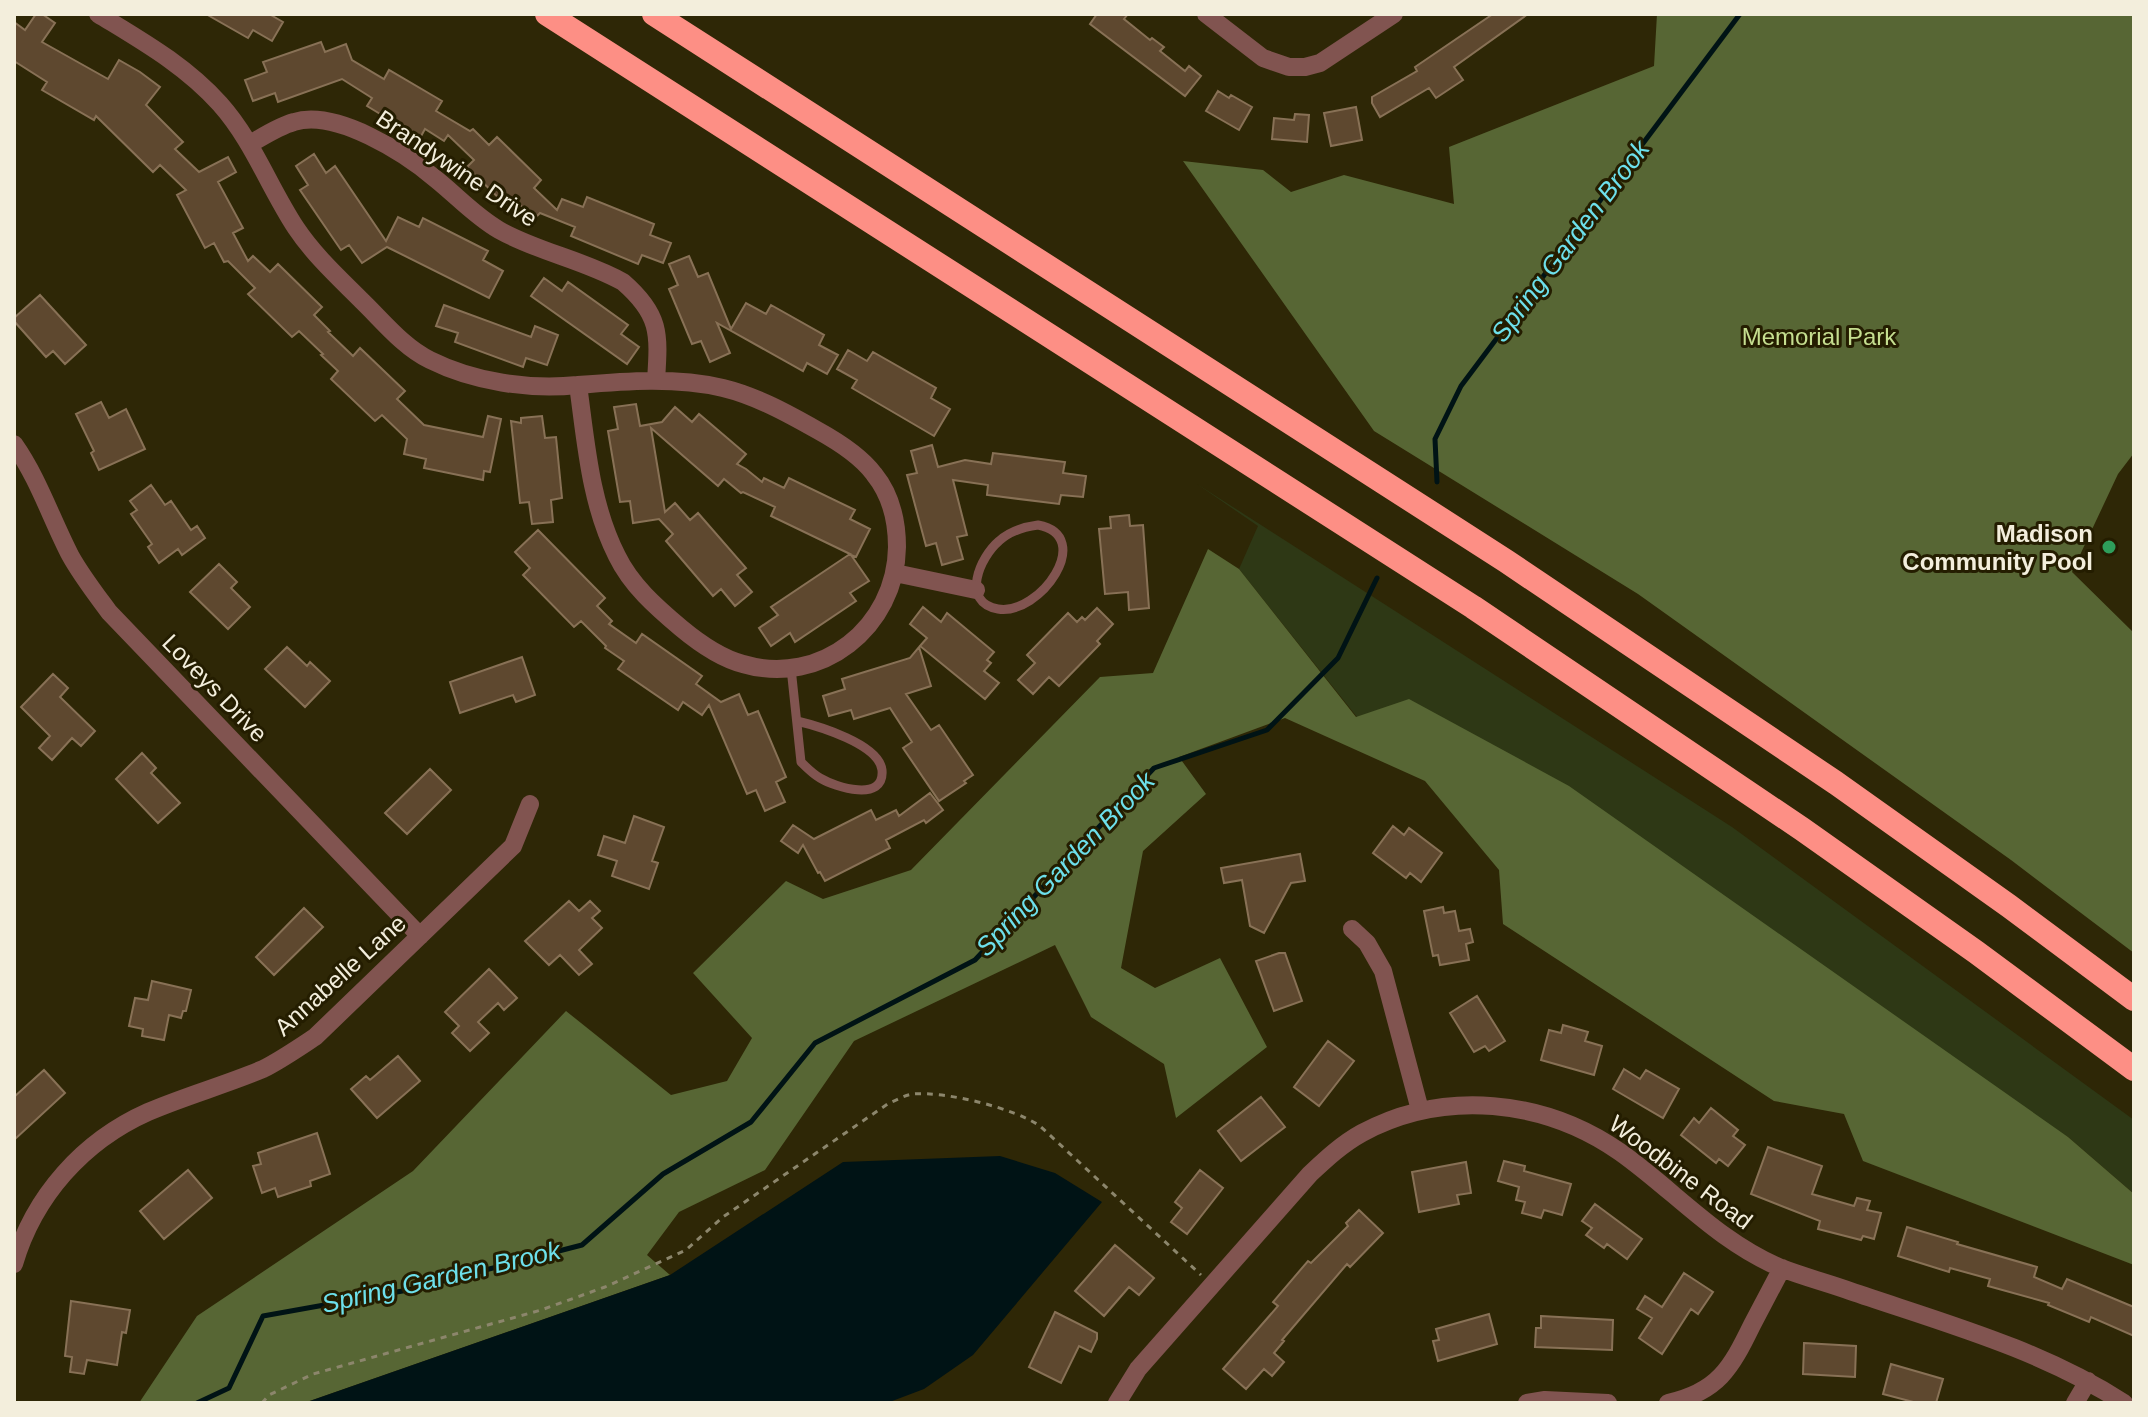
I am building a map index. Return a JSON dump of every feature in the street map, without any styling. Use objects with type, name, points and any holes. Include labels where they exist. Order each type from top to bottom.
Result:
[{"type":"highway","points":[[547,14],[1485,615],[1802,829],[2134,1069]]},
{"type":"highway","points":[[654,14],[1569,603],[1836,783],[2134,999]]},
{"type":"street","points":[[98,14],[165,55],[221,105],[250,144],[295,226],[314,252],[406,343],[428,359],[493,381],[528,386],[656,381],[695,383],[726,389],[793,416],[860,459],[885,490],[897,532],[895,573],[889,593],[872,622],[836,653],[791,668],[743,665],[694,639],[660,610],[633,581],[618,558],[598,505],[591,476],[578,385]]},
{"type":"street","points":[[1206,14],[1263,58],[1289,67],[1320,63],[1394,14]]},
{"type":"street","name":"Brandywine Drive","points":[[250,144],[294,122],[310,119],[332,121],[355,129],[411,160],[473,213],[498,229],[530,246],[623,282],[647,309],[656,327],[659,342],[656,381]]},
{"type":"street","name":"Loveys Drive","points":[[14,444],[42,493],[71,555],[109,612],[420,936]]},
{"type":"street","points":[[895,573],[976,590]]},
{"type":"street","name":"Annabelle Lane","points":[[14,1264],[41,1202],[57,1180],[83,1154],[111,1132],[146,1113],[264,1068],[315,1037],[513,846],[530,804]]},
{"type":"street","points":[[1352,929],[1367,943],[1383,971],[1420,1110]]},
{"type":"street","name":"Woodbine Road","points":[[1117,1403],[1138,1369],[1310,1174],[1333,1153],[1360,1134],[1388,1120],[1420,1110],[1470,1105],[1507,1107],[1565,1122],[1621,1153],[1705,1222],[1741,1247],[1782,1268],[1993,1339],[2041,1358],[2124,1403]]},
{"type":"street","points":[[1668,1403],[1701,1392],[1733,1363],[1782,1268]]},
{"type":"street","points":[[2075,1403],[2088,1381]]},
{"type":"street","points":[[1527,1403],[1545,1400],[1608,1403]]},
{"type":"lane","points":[[1038,525],[1045,526],[1060,540],[1063,551],[1061,563],[1044,590],[1031,599],[1012,608],[1000,609],[983,601],[976,590],[977,575],[983,560],[992,547],[1008,534],[1026,526],[1038,525]]},
{"type":"lane","points":[[791,668],[801,762],[818,777],[836,786],[870,790],[876,786],[881,779],[880,764],[862,745],[816,725],[797,721]]},
{"type":"path","points":[[262,1403],[269,1395],[313,1374],[541,1310],[605,1287],[686,1250],[723,1217],[889,1103],[910,1095],[936,1094],[1028,1117],[1212,1285]]},
{"type":"green space","name":"Memorial Park","points":[[1657,14],[2134,14],[2134,453],[2118,474],[2072,572],[2134,633],[2134,953],[2011,860],[1638,594],[1374,431],[1183,161],[1263,170],[1291,192],[1344,175],[1454,204],[1449,147],[1654,66]]},
{"type":"green space","points":[[1197,484],[1732,827],[2134,1120],[2134,1194],[2068,1137],[1357,717],[1239,569],[1258,526]]},
{"type":"green space","points":[[1208,549],[1239,569],[1356,717],[1409,699],[1569,786],[2068,1137],[2134,1194],[2134,1265],[1863,1161],[1844,1114],[1774,1101],[1503,924],[1499,870],[1425,781],[1285,718],[1179,757],[1206,794],[1143,851],[1121,968],[1155,988],[1220,958],[1267,1047],[1176,1118],[1164,1064],[1091,1017],[1055,945],[854,1041],[765,1170],[679,1212],[647,1255],[670,1275],[304,1403],[139,1403],[197,1316],[413,1171],[566,1011],[671,1095],[727,1081],[752,1038],[693,973],[786,881],[823,899],[911,870],[1100,677],[1153,673]]},
{"type":"shaded area","points":[[1000,1156],[1055,1173],[1102,1202],[973,1355],[924,1389],[887,1403],[304,1403],[670,1275],[843,1162]]},
{"type":"building","points":[[36,14],[42,14],[55,23],[42,42],[108,79],[119,60],[160,87],[146,105],[183,142],[175,149],[199,172],[228,157],[236,172],[218,182],[243,228],[233,233],[248,261],[253,256],[270,272],[278,264],[322,307],[314,315],[328,332],[353,356],[360,348],[405,391],[397,399],[424,425],[483,437],[488,416],[501,419],[490,472],[484,471],[483,480],[424,468],[426,459],[404,454],[407,439],[382,415],[375,421],[331,379],[338,371],[299,331],[292,337],[248,294],[255,288],[228,261],[224,262],[214,243],[205,248],[177,195],[186,190],[160,165],[153,172],[96,116],[94,120],[42,90],[47,82],[14,61],[14,22],[25,30]]},
{"type":"building","points":[[206,14],[269,14],[283,22],[272,41],[253,30],[248,38]]},
{"type":"building","points":[[1097,14],[1128,14],[1124,19],[1164,47],[1160,51],[1185,71],[1189,66],[1201,76],[1185,96],[1090,24]]},
{"type":"building","points":[[1493,14],[1528,14],[1454,67],[1463,80],[1436,98],[1429,88],[1380,117],[1372,97],[1417,71],[1415,67]]},
{"type":"building","points":[[321,42],[325,52],[346,44],[352,60],[384,79],[389,70],[442,101],[436,111],[470,131],[473,129],[489,145],[497,137],[541,180],[534,188],[557,210],[562,199],[583,207],[587,197],[654,224],[650,235],[671,243],[663,263],[642,255],[638,264],[571,236],[575,227],[540,213],[534,219],[518,203],[511,210],[467,167],[474,160],[448,135],[444,141],[425,129],[420,138],[367,106],[372,98],[342,79],[278,102],[275,93],[253,101],[245,80],[267,72],[263,62]]},
{"type":"building","points":[[1218,91],[1252,107],[1239,130],[1206,111]]},
{"type":"building","points":[[1356,107],[1362,140],[1331,146],[1324,113]]},
{"type":"building","points":[[1295,114],[1309,115],[1307,142],[1272,139],[1274,118],[1294,120]]},
{"type":"building","points":[[314,154],[326,173],[335,166],[386,241],[398,217],[419,227],[423,218],[488,251],[483,260],[503,271],[489,298],[387,247],[362,263],[349,245],[341,250],[300,190],[308,185],[296,166]]},
{"type":"building","points":[[689,256],[698,277],[708,273],[731,329],[746,303],[766,314],[771,305],[824,335],[819,345],[838,355],[827,374],[807,363],[803,371],[717,323],[730,353],[710,362],[701,341],[692,344],[669,289],[678,285],[669,264]]},
{"type":"building","points":[[544,278],[562,291],[568,282],[628,325],[621,334],[639,347],[627,364],[531,296]]},
{"type":"building","points":[[40,295],[86,345],[65,364],[53,351],[46,357],[14,321]]},
{"type":"building","points":[[444,305],[531,337],[535,326],[558,335],[547,365],[526,358],[523,367],[455,342],[458,333],[436,326]]},
{"type":"building","points":[[848,350],[867,361],[873,352],[936,388],[931,398],[950,409],[934,436],[852,388],[857,380],[837,369]]},
{"type":"building","points":[[101,402],[109,418],[126,409],[145,449],[99,470],[91,453],[94,451],[76,414]]},
{"type":"building","points":[[636,404],[640,426],[662,422],[675,407],[692,422],[699,414],[746,454],[737,464],[762,482],[764,478],[784,488],[789,478],[855,510],[850,519],[870,529],[856,557],[851,555],[869,581],[850,593],[856,601],[795,642],[790,633],[771,646],[759,628],[778,615],[771,607],[850,554],[771,516],[775,507],[741,493],[724,479],[718,486],[651,428],[665,512],[675,503],[690,520],[698,513],[746,568],[737,575],[752,592],[735,606],[721,589],[713,596],[666,541],[673,534],[659,519],[633,523],[630,501],[620,502],[608,431],[618,429],[614,407]]},
{"type":"building","points":[[542,416],[545,438],[556,437],[562,498],[551,500],[553,522],[532,524],[529,502],[520,503],[511,421],[521,423],[521,418]]},
{"type":"building","points":[[932,445],[938,467],[965,460],[991,464],[993,453],[1065,462],[1063,473],[1086,476],[1083,497],[1061,495],[1059,504],[987,495],[988,485],[953,480],[967,535],[957,537],[963,559],[942,565],[936,543],[926,546],[907,475],[917,473],[911,451]]},
{"type":"building","points":[[151,485],[165,505],[171,501],[191,530],[197,526],[205,538],[182,555],[178,549],[159,563],[148,547],[152,544],[131,514],[137,510],[130,501]]},
{"type":"building","points":[[1129,515],[1130,526],[1143,525],[1149,608],[1129,610],[1128,592],[1105,594],[1099,529],[1111,528],[1110,517]]},
{"type":"building","points":[[538,530],[605,598],[597,606],[612,621],[609,624],[636,643],[642,634],[702,676],[696,684],[721,702],[739,694],[748,715],[758,711],[786,777],[776,782],[785,802],[765,811],[756,790],[747,794],[709,705],[702,715],[683,702],[678,710],[618,669],[624,661],[605,648],[581,621],[574,627],[523,575],[530,568],[515,552]]},
{"type":"building","points":[[219,564],[237,582],[231,588],[250,607],[228,629],[190,592]]},
{"type":"building","points":[[923,607],[941,622],[947,613],[994,652],[987,660],[991,663],[984,671],[999,683],[985,699],[920,646],[927,638],[910,624]]},
{"type":"building","points":[[1097,608],[1113,624],[1097,641],[1100,644],[1059,686],[1049,677],[1033,694],[1018,680],[1035,663],[1027,655],[1068,613],[1077,622],[1082,617],[1085,620]]},
{"type":"building","points":[[287,647],[307,666],[310,662],[330,681],[305,707],[265,669]]},
{"type":"building","points":[[919,647],[931,686],[906,694],[931,730],[939,725],[973,775],[939,801],[903,748],[912,742],[890,708],[854,719],[851,710],[829,716],[823,696],[845,689],[842,679],[910,658]]},
{"type":"building","points":[[522,657],[535,695],[516,702],[513,695],[460,713],[450,682]]},
{"type":"building","points":[[53,674],[68,688],[60,697],[95,731],[81,746],[72,738],[52,760],[39,748],[50,736],[21,707]]},
{"type":"building","points":[[142,753],[156,768],[151,773],[180,803],[158,823],[116,779]]},
{"type":"building","points":[[430,769],[451,790],[407,834],[385,813]]},
{"type":"building","points":[[930,793],[943,810],[926,823],[924,820],[886,840],[890,848],[825,881],[803,845],[798,853],[781,841],[793,825],[814,839],[871,810],[876,820],[896,810],[899,816]]},
{"type":"building","points":[[634,816],[664,827],[652,861],[658,863],[649,889],[612,876],[617,861],[598,855],[604,836],[625,843]]},
{"type":"building","points":[[1393,826],[1404,835],[1409,828],[1442,853],[1421,882],[1410,873],[1406,878],[1373,853]]},
{"type":"building","points":[[1300,854],[1305,881],[1291,883],[1264,933],[1250,926],[1242,880],[1224,883],[1221,868]]},
{"type":"building","points":[[569,901],[579,911],[590,901],[600,911],[592,918],[602,928],[579,950],[592,964],[579,975],[560,955],[549,965],[525,941]]},
{"type":"building","points":[[1443,907],[1444,913],[1455,911],[1459,931],[1470,929],[1473,942],[1466,944],[1469,960],[1440,965],[1438,955],[1433,956],[1424,911]]},
{"type":"building","points":[[304,908],[323,927],[274,975],[256,957]]},
{"type":"building","points":[[1285,953],[1302,1001],[1274,1011],[1256,961]]},
{"type":"building","points":[[489,969],[517,998],[504,1010],[498,1003],[478,1022],[489,1033],[470,1051],[452,1033],[459,1026],[445,1012]]},
{"type":"building","points":[[152,981],[191,990],[181,1018],[169,1015],[164,1040],[142,1036],[143,1029],[129,1026],[135,998],[148,1000]]},
{"type":"building","points":[[1477,996],[1505,1041],[1489,1051],[1485,1046],[1474,1052],[1450,1013]]},
{"type":"building","points":[[1563,1025],[1588,1032],[1585,1041],[1602,1046],[1594,1075],[1541,1060],[1549,1030],[1561,1033]]},
{"type":"building","points":[[1328,1041],[1354,1061],[1319,1106],[1294,1087]]},
{"type":"building","points":[[398,1056],[420,1081],[377,1118],[351,1089],[366,1076],[370,1080]]},
{"type":"building","points":[[1624,1069],[1640,1079],[1646,1070],[1679,1089],[1663,1118],[1613,1089]]},
{"type":"building","points":[[44,1070],[65,1093],[14,1140],[14,1097]]},
{"type":"building","points":[[1261,1097],[1285,1127],[1241,1161],[1218,1131]]},
{"type":"building","points":[[1711,1108],[1738,1130],[1733,1136],[1745,1145],[1728,1166],[1719,1159],[1716,1163],[1681,1135],[1694,1118],[1699,1123]]},
{"type":"building","points":[[317,1133],[330,1174],[310,1181],[311,1186],[278,1197],[275,1188],[262,1193],[253,1166],[261,1164],[258,1153]]},
{"type":"building","points":[[1768,1147],[1822,1166],[1812,1194],[1854,1206],[1857,1198],[1870,1201],[1867,1210],[1881,1213],[1874,1239],[1863,1236],[1861,1240],[1818,1229],[1820,1221],[1751,1194]]},
{"type":"building","points":[[1504,1161],[1525,1166],[1524,1171],[1571,1184],[1562,1215],[1544,1210],[1541,1218],[1522,1213],[1525,1202],[1516,1200],[1519,1187],[1498,1181]]},
{"type":"building","points":[[1466,1162],[1471,1193],[1457,1195],[1459,1204],[1419,1212],[1412,1172]]},
{"type":"building","points":[[188,1170],[212,1198],[164,1239],[140,1211]]},
{"type":"building","points":[[1200,1170],[1223,1188],[1187,1234],[1171,1222],[1182,1208],[1175,1202]]},
{"type":"building","points":[[1595,1204],[1642,1239],[1627,1259],[1607,1244],[1604,1248],[1586,1235],[1592,1228],[1582,1221]]},
{"type":"building","points":[[1359,1210],[1383,1233],[1350,1267],[1347,1264],[1282,1340],[1274,1353],[1284,1362],[1272,1376],[1264,1369],[1246,1389],[1223,1369],[1278,1306],[1273,1302],[1308,1261],[1311,1263],[1348,1226],[1346,1223]]},
{"type":"building","points":[[1907,1227],[2037,1267],[2034,1277],[2062,1289],[2067,1279],[2134,1307],[2134,1336],[2091,1317],[2089,1322],[2049,1303],[1988,1286],[1990,1279],[1950,1268],[1949,1272],[1898,1256]]},
{"type":"building","points":[[1115,1245],[1154,1278],[1139,1295],[1129,1287],[1104,1316],[1075,1291]]},
{"type":"building","points":[[1684,1273],[1713,1292],[1698,1314],[1691,1309],[1662,1354],[1639,1338],[1652,1318],[1637,1309],[1645,1296],[1662,1307]]},
{"type":"building","points":[[71,1301],[130,1310],[126,1333],[122,1332],[117,1365],[87,1360],[84,1374],[70,1372],[72,1357],[65,1356]]},
{"type":"building","points":[[1055,1312],[1097,1333],[1091,1352],[1079,1346],[1061,1383],[1029,1367]]},
{"type":"building","points":[[1489,1314],[1497,1344],[1438,1361],[1433,1341],[1439,1340],[1436,1329]]},
{"type":"building","points":[[1541,1316],[1613,1320],[1612,1350],[1535,1347],[1536,1328],[1541,1328]]},
{"type":"building","points":[[1804,1343],[1856,1346],[1855,1377],[1803,1374]]},
{"type":"building","points":[[1891,1364],[1943,1379],[1936,1403],[1917,1403],[1883,1394]]},
{"type":"waterway","name":"Spring Garden Brook","points":[[1437,482],[1435,439],[1461,386],[1740,14]]},
{"type":"waterway","name":"Spring Garden Brook","points":[[197,1403],[229,1388],[263,1316],[408,1290],[582,1245],[663,1174],[751,1122],[815,1043],[975,960],[1154,768],[1267,730],[1338,658],[1377,578]]},
{"type":"place","name":"Madison Community Pool","points":[[2109,547]]}]
